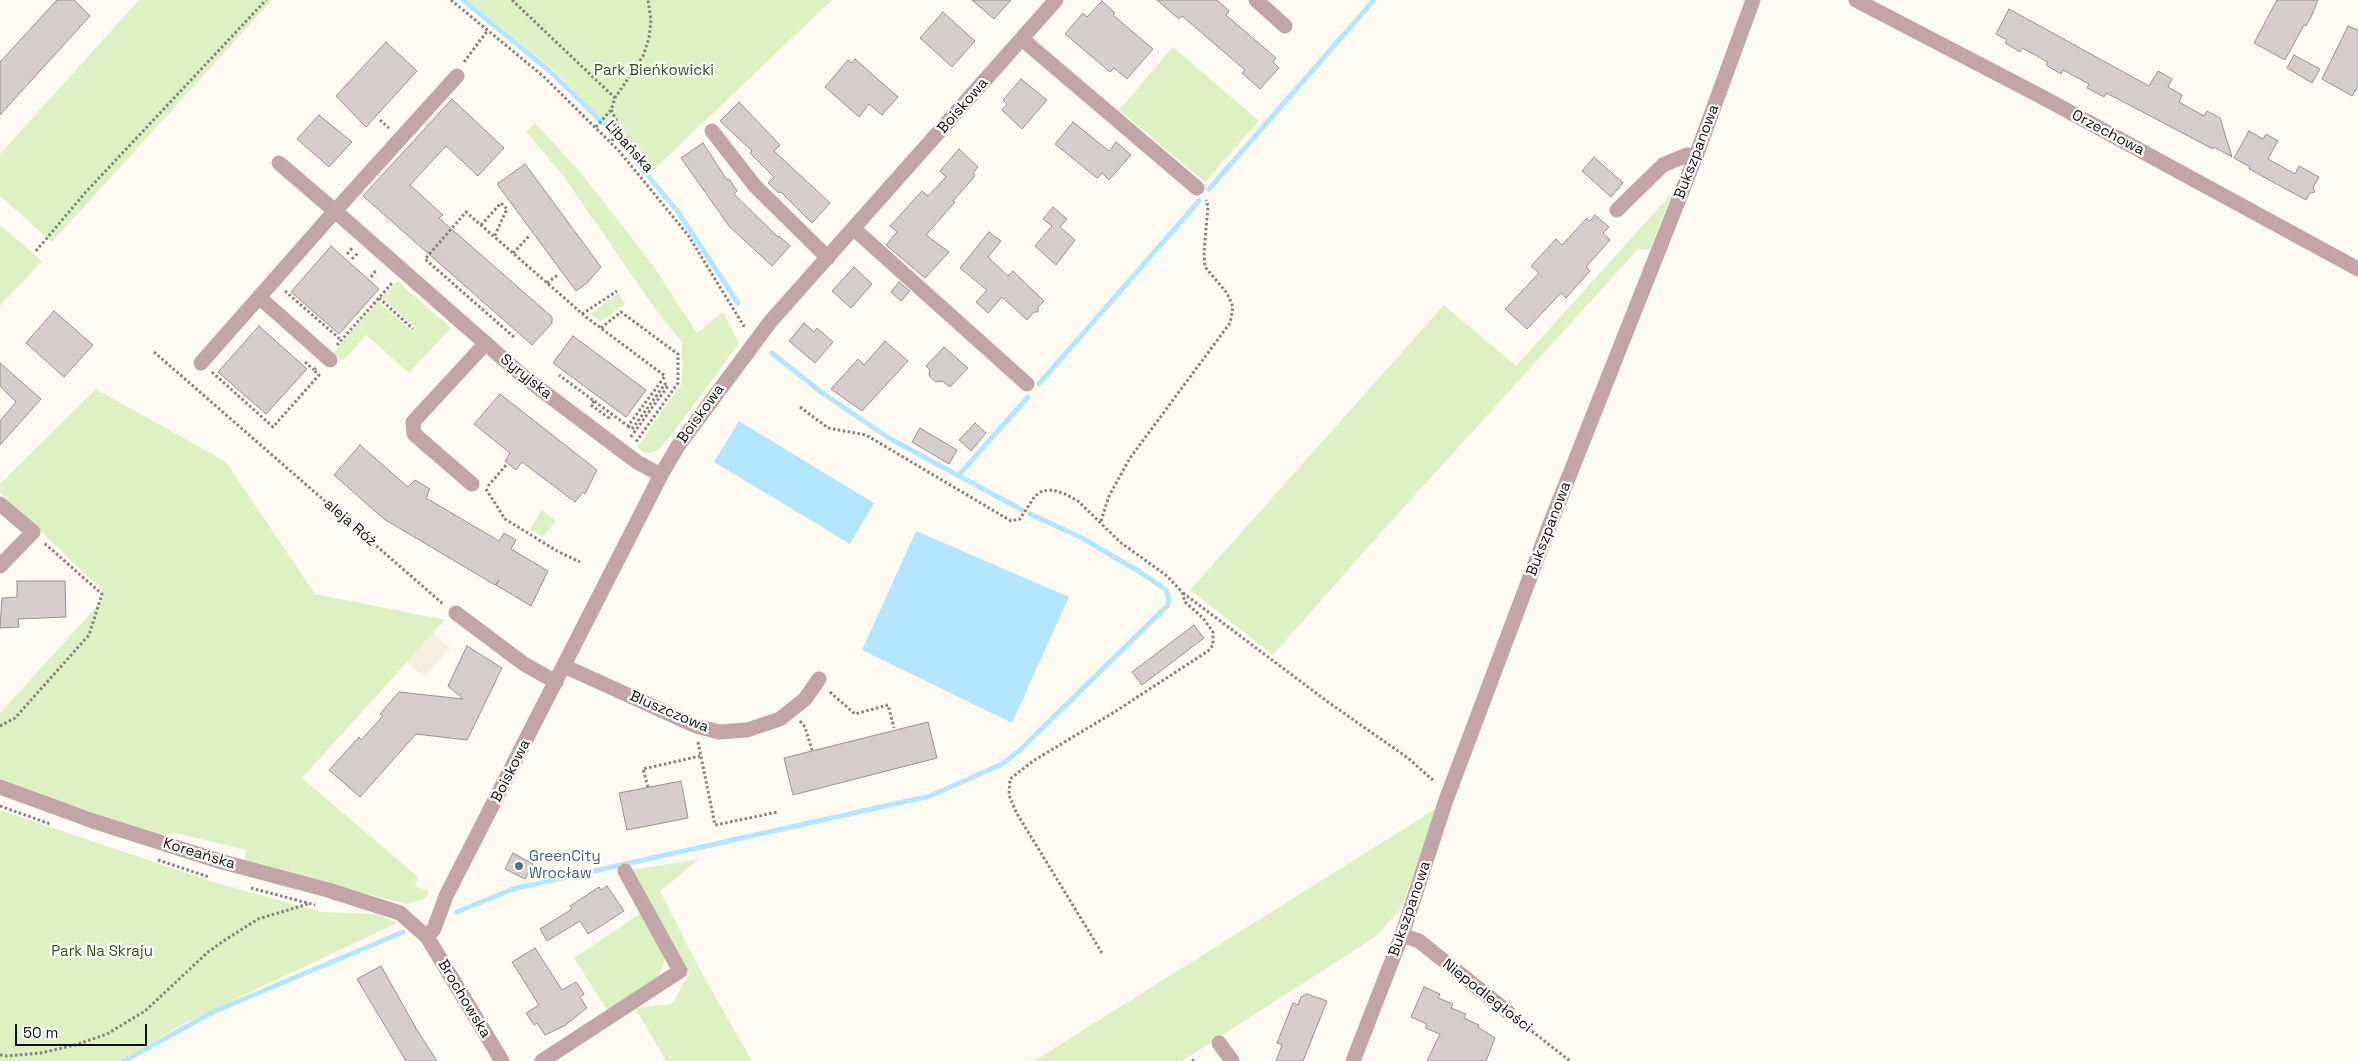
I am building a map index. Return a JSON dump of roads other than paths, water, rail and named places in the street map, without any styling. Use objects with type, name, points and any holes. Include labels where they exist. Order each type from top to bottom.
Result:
[{"type":"street","name":"Boiskowa","points":[[427,937],[434,929],[446,896],[661,475],[678,446],[756,339],[1056,0]]},
{"type":"street","points":[[1256,0],[1285,26]]},
{"type":"street","name":"Bukszpanowa","points":[[1353,1061],[1402,935],[1446,800],[1550,524],[1696,156],[1753,0]]},
{"type":"street","name":"Orzechowa","points":[[1856,0],[1873,4],[2358,269]]},
{"type":"street","points":[[1022,39],[1197,188]]},
{"type":"street","points":[[201,363],[334,211],[457,76]]},
{"type":"street","points":[[712,132],[755,186],[828,258]]},
{"type":"street","points":[[1617,210],[1663,164],[1687,155],[1696,156]]},
{"type":"street","name":"Syryjska","points":[[279,163],[524,377],[627,454],[661,475]]},
{"type":"street","points":[[854,229],[1027,384]]},
{"type":"street","points":[[259,297],[330,360]]},
{"type":"street","points":[[479,486],[414,434],[413,422],[486,343]]},
{"type":"street","points":[[0,504],[33,532],[0,566]]},
{"type":"street","points":[[456,613],[524,664],[556,682]]},
{"type":"street","name":"Bluszczowa","points":[[564,666],[696,726],[719,732],[747,730],[764,726],[780,719],[791,712],[812,691],[822,684]]},
{"type":"street","name":"Koreańska","points":[[0,788],[92,821],[219,861],[328,890],[400,913]]},
{"type":"street","points":[[542,1061],[680,972],[626,871]]},
{"type":"street","name":"Brochowska","points":[[400,913],[427,937],[502,1061]]},
{"type":"street","name":"Niepodległości","points":[[1402,935],[1419,941],[1508,1012]]},
{"type":"street","points":[[1219,1043],[1232,1061]]},
{"type":"water","points":[[739,421],[874,503],[850,544],[714,462]]},
{"type":"water","points":[[916,531],[1069,597],[1012,723],[862,650]]},
{"type":"waterway","points":[[463,0],[551,72],[611,131]]},
{"type":"waterway","points":[[1209,189],[1374,0]]},
{"type":"waterway","points":[[615,136],[678,212],[738,303]]},
{"type":"waterway","points":[[1039,384],[1199,201]]},
{"type":"waterway","points":[[772,353],[821,392],[889,438],[1022,510]]},
{"type":"waterway","points":[[958,476],[1028,397]]},
{"type":"waterway","points":[[457,912],[513,889],[930,796],[1002,764],[1020,750],[1167,606],[1169,599],[1166,590],[1140,572],[1082,538],[1030,514]]},
{"type":"waterway","points":[[124,1061],[213,1012],[403,932]]},
{"type":"place","name":"GreenCity Wrocław","points":[[519,866]]},
{"type":"park label","name":"Park Bieńkowicki","points":[[654,71]]},
{"type":"park label","name":"Park Na Skraju","points":[[102,952]]}]
